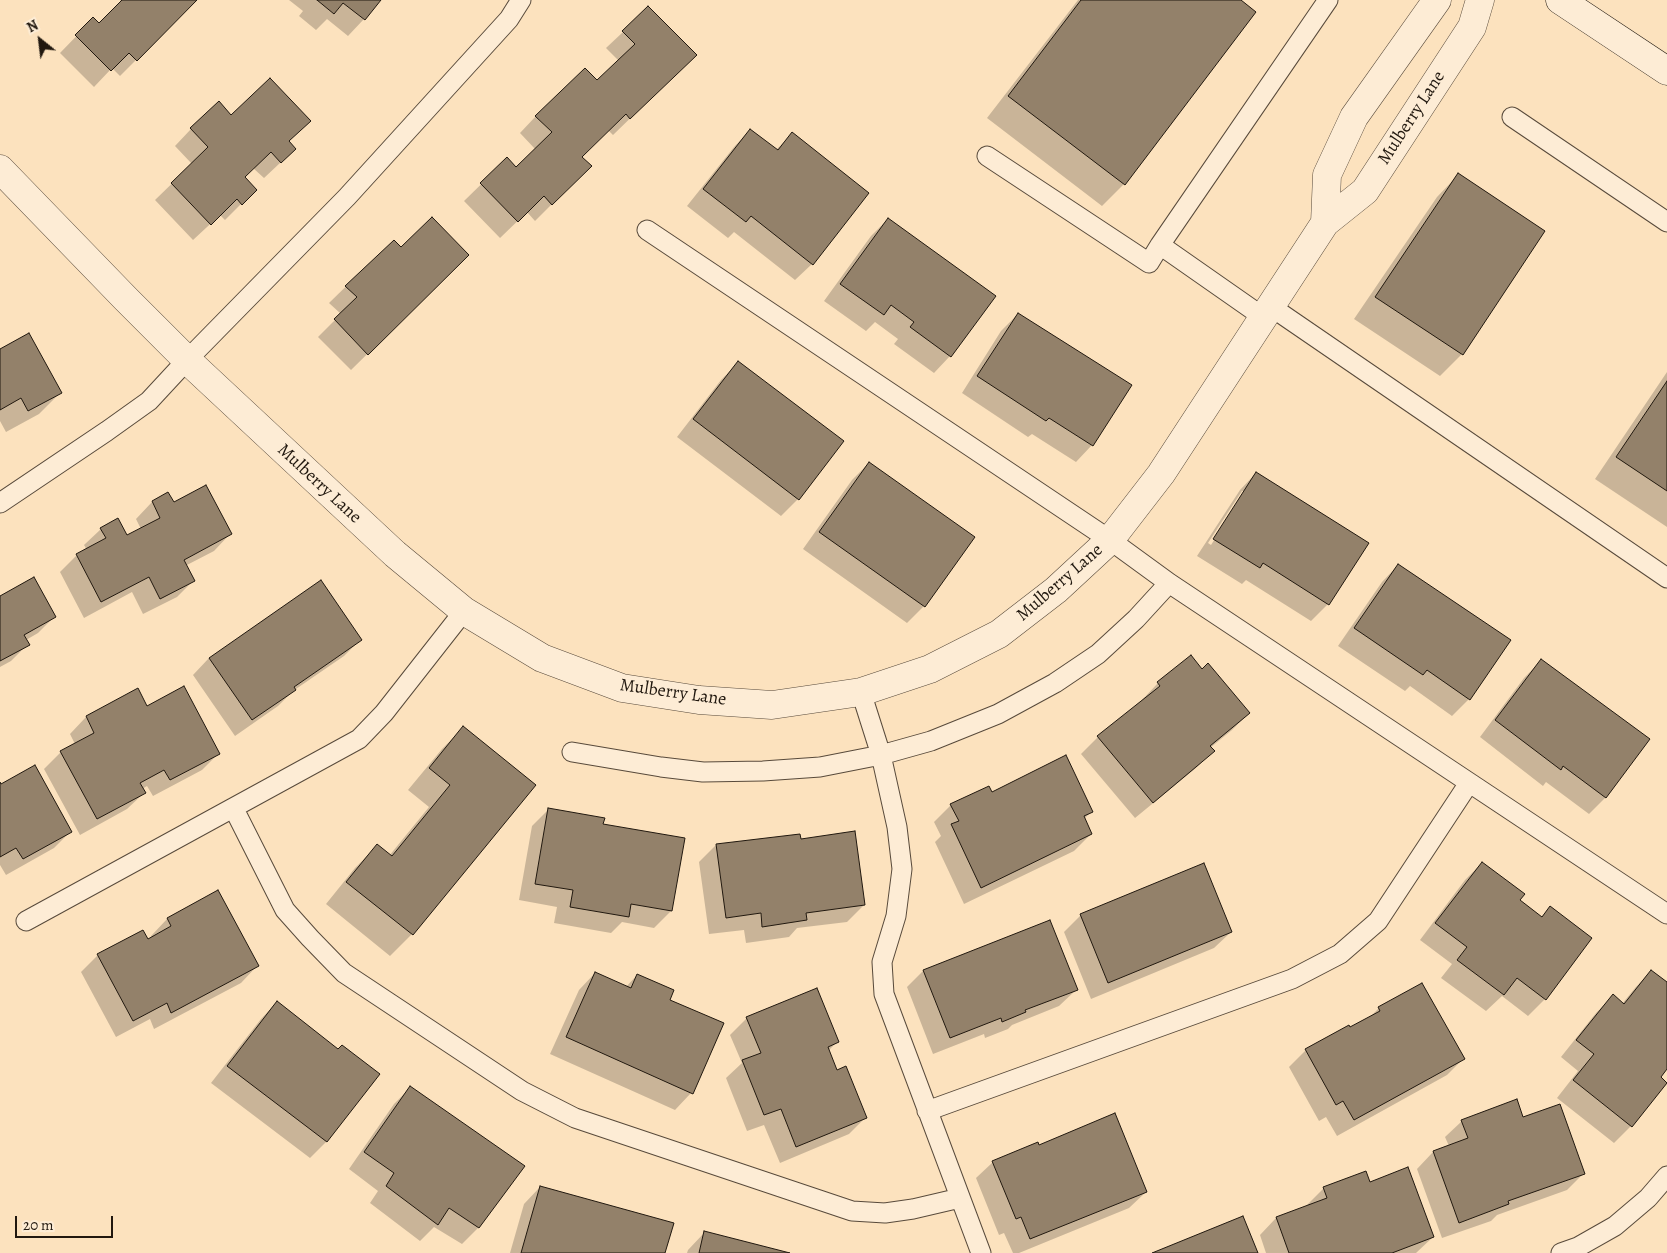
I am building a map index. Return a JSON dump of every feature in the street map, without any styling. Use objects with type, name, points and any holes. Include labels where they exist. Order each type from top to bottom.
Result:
[{"type":"street","points":[[1325,223],[1327,175],[1354,118],[1437,0]]},
{"type":"street","name":"Mulberry Lane","points":[[0,168],[186,360],[394,554],[464,610],[542,658],[622,688],[699,700],[772,705],[861,692],[930,669],[999,634],[1056,590],[1110,540],[1162,474],[1325,223],[1365,191],[1472,26],[1480,0]]},
{"type":"street","points":[[1560,0],[1667,72]]},
{"type":"lane","points":[[0,504],[149,401],[186,360],[347,197],[509,19],[522,0]]},
{"type":"lane","points":[[987,156],[1149,263],[1328,0]]},
{"type":"lane","points":[[1512,117],[1667,222]]},
{"type":"lane","points":[[646,230],[1110,540],[1169,583],[1469,784],[1667,914]]},
{"type":"lane","points":[[1160,245],[1266,312],[1667,578]]},
{"type":"lane","points":[[572,752],[703,772],[763,771],[820,767],[882,755],[931,741],[998,714],[1056,683],[1098,654],[1136,620],[1169,583]]},
{"type":"lane","points":[[26,921],[359,739],[384,713],[464,610]]},
{"type":"lane","points":[[861,692],[882,755],[902,869],[896,916],[882,962],[884,994],[981,1253]]},
{"type":"lane","points":[[927,1111],[1292,979],[1340,954],[1378,921],[1469,784]]},
{"type":"lane","points":[[234,809],[285,910],[344,973],[522,1091],[575,1118],[852,1211],[885,1213],[913,1209],[960,1198]]},
{"type":"lane","points":[[1561,1253],[1578,1247],[1615,1226],[1648,1198],[1667,1176]]},
{"type":"building","points":[[122,0],[197,0],[137,61],[129,53],[111,71],[75,35],[93,17],[99,23]]},
{"type":"building","points":[[317,0],[381,0],[365,20],[343,3],[334,14]]},
{"type":"building","points":[[1081,0],[1241,0],[1256,12],[1125,185],[1008,96]]},
{"type":"building","points":[[648,6],[697,55],[630,119],[626,114],[582,157],[592,166],[552,205],[544,196],[518,222],[480,183],[507,157],[516,167],[552,132],[535,116],[585,68],[597,80],[635,44],[622,31]]},
{"type":"building","points":[[270,78],[311,121],[289,141],[296,149],[281,163],[271,152],[245,177],[257,190],[242,205],[237,199],[211,225],[171,183],[208,147],[190,128],[219,101],[231,115]]},
{"type":"building","points":[[750,129],[778,150],[792,132],[869,193],[813,265],[751,216],[746,222],[703,189]]},
{"type":"building","points":[[1458,173],[1545,231],[1463,355],[1375,297]]},
{"type":"building","points":[[432,217],[469,255],[368,355],[334,319],[357,297],[345,286],[394,240],[401,247]]},
{"type":"building","points":[[888,218],[996,296],[951,357],[910,327],[914,322],[891,305],[884,315],[840,284]]},
{"type":"building","points":[[1018,313],[1132,385],[1093,446],[1049,418],[1046,421],[977,376]]},
{"type":"building","points":[[29,333],[62,393],[28,411],[21,398],[0,410],[0,349]]},
{"type":"building","points":[[738,361],[844,441],[799,500],[693,419]]},
{"type":"building","points":[[1667,381],[1667,491],[1616,457]]},
{"type":"building","points":[[869,462],[975,537],[925,607],[819,532]]},
{"type":"building","points":[[1256,472],[1369,543],[1329,605],[1263,563],[1260,568],[1213,539]]},
{"type":"building","points":[[206,485],[232,534],[184,560],[195,581],[160,599],[149,577],[101,602],[76,554],[106,538],[100,528],[118,518],[127,535],[160,518],[152,501],[168,492],[174,502]]},
{"type":"building","points":[[1398,564],[1511,640],[1470,700],[1427,670],[1423,675],[1354,628]]},
{"type":"building","points":[[34,577],[56,617],[24,635],[30,645],[0,661],[0,596]]},
{"type":"building","points":[[321,580],[362,640],[294,687],[296,690],[252,720],[209,658]]},
{"type":"building","points":[[1191,655],[1202,669],[1208,663],[1250,713],[1210,746],[1215,751],[1153,803],[1097,736],[1160,686],[1157,682]]},
{"type":"building","points":[[1541,659],[1650,739],[1606,798],[1563,766],[1561,770],[1495,720]]},
{"type":"building","points":[[184,686],[220,754],[170,780],[164,770],[140,783],[146,793],[97,819],[60,751],[94,733],[86,716],[138,688],[147,706]]},
{"type":"building","points":[[463,726],[536,785],[413,935],[346,882],[377,844],[392,856],[450,785],[429,768]]},
{"type":"building","points":[[1066,755],[1093,812],[1084,816],[1092,834],[981,888],[951,824],[959,821],[950,804],[989,786],[992,792]]},
{"type":"building","points":[[35,765],[72,832],[23,859],[16,848],[0,857],[0,782],[1,784]]},
{"type":"building","points":[[548,808],[605,818],[603,824],[685,838],[672,911],[631,904],[629,917],[570,907],[573,890],[535,884]]},
{"type":"building","points":[[855,831],[865,905],[806,913],[807,920],[762,927],[761,913],[726,918],[716,844],[800,834],[801,839]]},
{"type":"building","points":[[1482,862],[1525,894],[1520,900],[1542,917],[1550,906],[1592,938],[1546,1000],[1517,978],[1504,995],[1457,960],[1467,947],[1435,923]]},
{"type":"building","points":[[1204,863],[1232,932],[1108,983],[1080,914]]},
{"type":"building","points":[[218,890],[259,966],[171,1013],[167,1003],[133,1021],[97,954],[143,930],[148,939],[171,926],[167,918]]},
{"type":"building","points":[[1050,920],[1078,990],[1025,1010],[1026,1012],[1002,1022],[1001,1018],[950,1038],[923,970]]},
{"type":"building","points":[[1651,970],[1667,982],[1667,1069],[1661,1077],[1667,1083],[1632,1127],[1573,1080],[1594,1054],[1576,1040],[1613,994],[1624,1004]]},
{"type":"building","points":[[595,972],[631,988],[637,974],[674,990],[670,1000],[724,1023],[693,1094],[566,1037]]},
{"type":"building","points":[[1422,983],[1465,1059],[1354,1120],[1343,1101],[1336,1105],[1305,1049],[1349,1025],[1350,1027],[1380,1011],[1378,1007]]},
{"type":"building","points":[[817,988],[839,1042],[828,1047],[837,1070],[846,1066],[867,1118],[796,1147],[781,1109],[764,1115],[742,1060],[761,1053],[746,1017]]},
{"type":"building","points":[[277,1001],[338,1049],[342,1045],[380,1074],[327,1142],[227,1066]]},
{"type":"building","points":[[410,1086],[525,1166],[479,1228],[449,1208],[438,1225],[386,1186],[394,1173],[364,1152]]},
{"type":"building","points":[[1517,1099],[1523,1117],[1560,1104],[1585,1174],[1508,1201],[1509,1204],[1459,1223],[1433,1151],[1468,1138],[1461,1120]]},
{"type":"building","points":[[1115,1113],[1147,1192],[1030,1239],[1021,1217],[1016,1219],[992,1161],[1038,1142],[1039,1145]]},
{"type":"building","points":[[1408,1167],[1434,1237],[1392,1253],[1289,1253],[1276,1217],[1327,1198],[1323,1187],[1366,1171],[1370,1182]]},
{"type":"building","points":[[540,1186],[674,1223],[665,1253],[521,1253]]},
{"type":"building","points":[[1243,1216],[1258,1253],[1152,1253]]},
{"type":"building","points":[[704,1231],[790,1253],[699,1253]]}]
